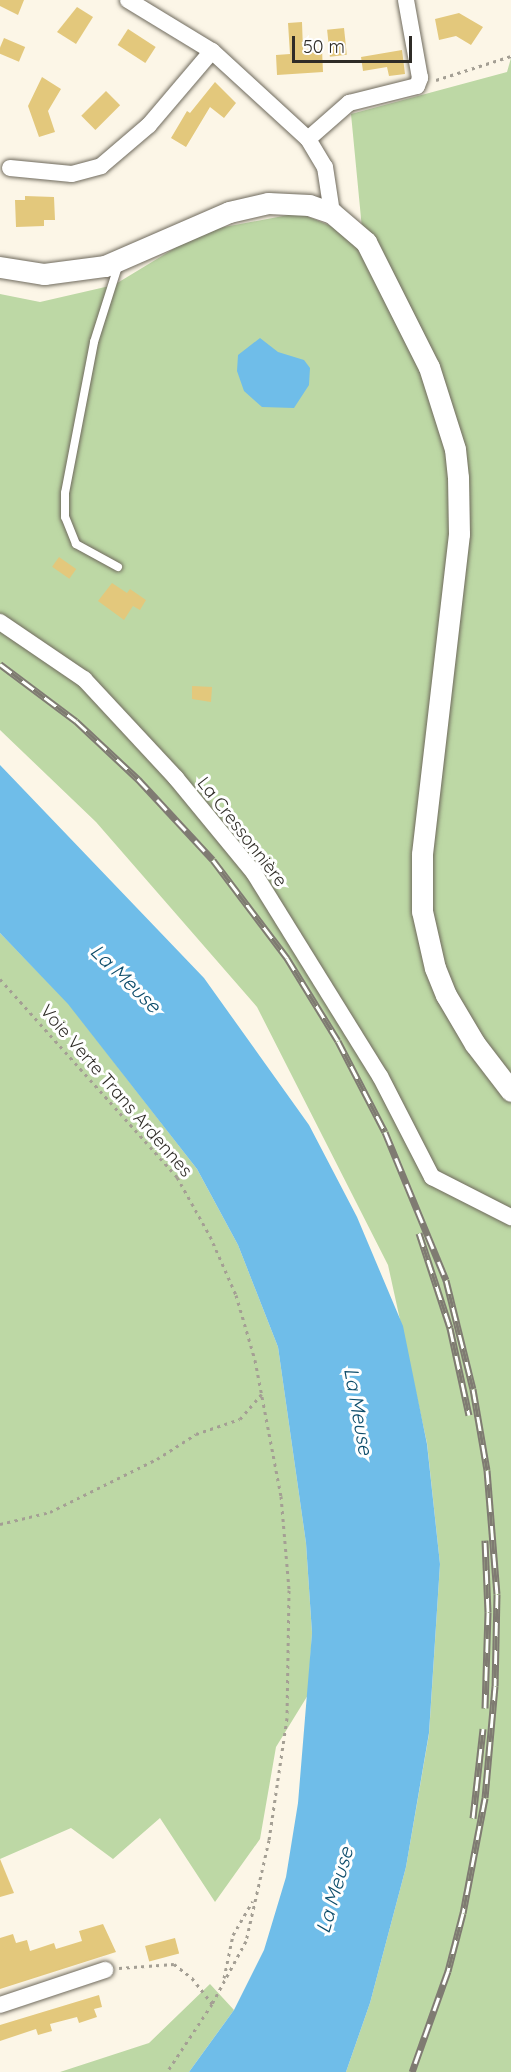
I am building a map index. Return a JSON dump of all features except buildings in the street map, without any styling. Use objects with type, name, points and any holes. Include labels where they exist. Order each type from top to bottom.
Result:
[{"type":"street","points":[[128,0],[212,51],[308,139],[325,167],[332,213]]},
{"type":"street","points":[[308,139],[349,103],[417,86],[420,78],[406,0]]},
{"type":"street","points":[[10,168],[72,174],[101,166],[148,125],[212,51]]},
{"type":"street","points":[[0,267],[45,274],[74,272],[120,260],[251,205],[309,205],[332,213],[366,242],[429,367],[455,449],[458,477],[459,534],[422,854],[422,911],[435,968],[446,995],[475,1044],[511,1091]]},
{"type":"street","name":"La Cressonnière","points":[[0,622],[84,679],[176,778],[254,873],[380,1076],[432,1177],[511,1217]]},
{"type":"street","points":[[0,2005],[105,1970]]},
{"type":"lane","points":[[118,567],[86,553],[76,544],[65,518],[65,493],[94,342],[120,260]]},
{"type":"path","points":[[417,86],[511,56]]},
{"type":"path","name":"Voie Verte Trans Ardennes","points":[[0,979],[177,1177],[210,1236],[236,1295],[262,1394],[281,1496],[289,1590],[287,1718],[246,1941],[223,1982]]},
{"type":"path","points":[[0,1524],[50,1512],[157,1460],[196,1434],[240,1419],[262,1394]]},
{"type":"path","points":[[167,2072],[212,2004],[223,1982],[233,1935],[256,1894]]},
{"type":"path","points":[[105,1970],[149,1963],[174,1964],[192,1978],[212,2004]]},
{"type":"green space","points":[[511,58],[511,2072],[346,2072],[370,2003],[406,1867],[429,1734],[440,1564],[427,1443],[388,1265],[257,1007],[96,822],[0,730],[0,294],[40,302],[114,285],[203,231],[299,213],[363,239],[351,114],[507,72]]},
{"type":"green space","points":[[0,933],[68,1003],[197,1169],[238,1245],[278,1347],[306,1543],[312,1633],[308,1695],[276,1747],[260,1839],[215,1902],[160,1818],[113,1859],[71,1828],[0,1859]]},
{"type":"green space","points":[[210,1984],[234,2010],[189,2072],[60,2072],[149,2043]]},
{"type":"water","points":[[260,338],[278,352],[304,360],[310,368],[309,385],[294,408],[262,407],[244,391],[237,371],[238,355]]},
{"type":"water","name":"La Meuse","points":[[0,765],[204,978],[309,1125],[357,1217],[403,1326],[427,1444],[440,1564],[429,1733],[406,1867],[370,2003],[346,2072],[189,2072],[234,2010],[264,1950],[286,1877],[298,1803],[312,1633],[306,1543],[278,1347],[238,1245],[197,1169],[68,1004],[0,933]]},
{"type":"railway","points":[[0,664],[76,721],[138,779],[213,860],[287,958],[338,1041],[385,1132],[446,1280],[473,1389],[487,1470],[497,1594],[495,1686],[485,1798],[463,1913],[448,1971],[412,2072]]},
{"type":"railway","points":[[419,1233],[450,1328],[469,1415]]},
{"type":"railway","points":[[485,1540],[488,1612],[485,1708]]},
{"type":"railway","points":[[473,1818],[483,1729]]}]
